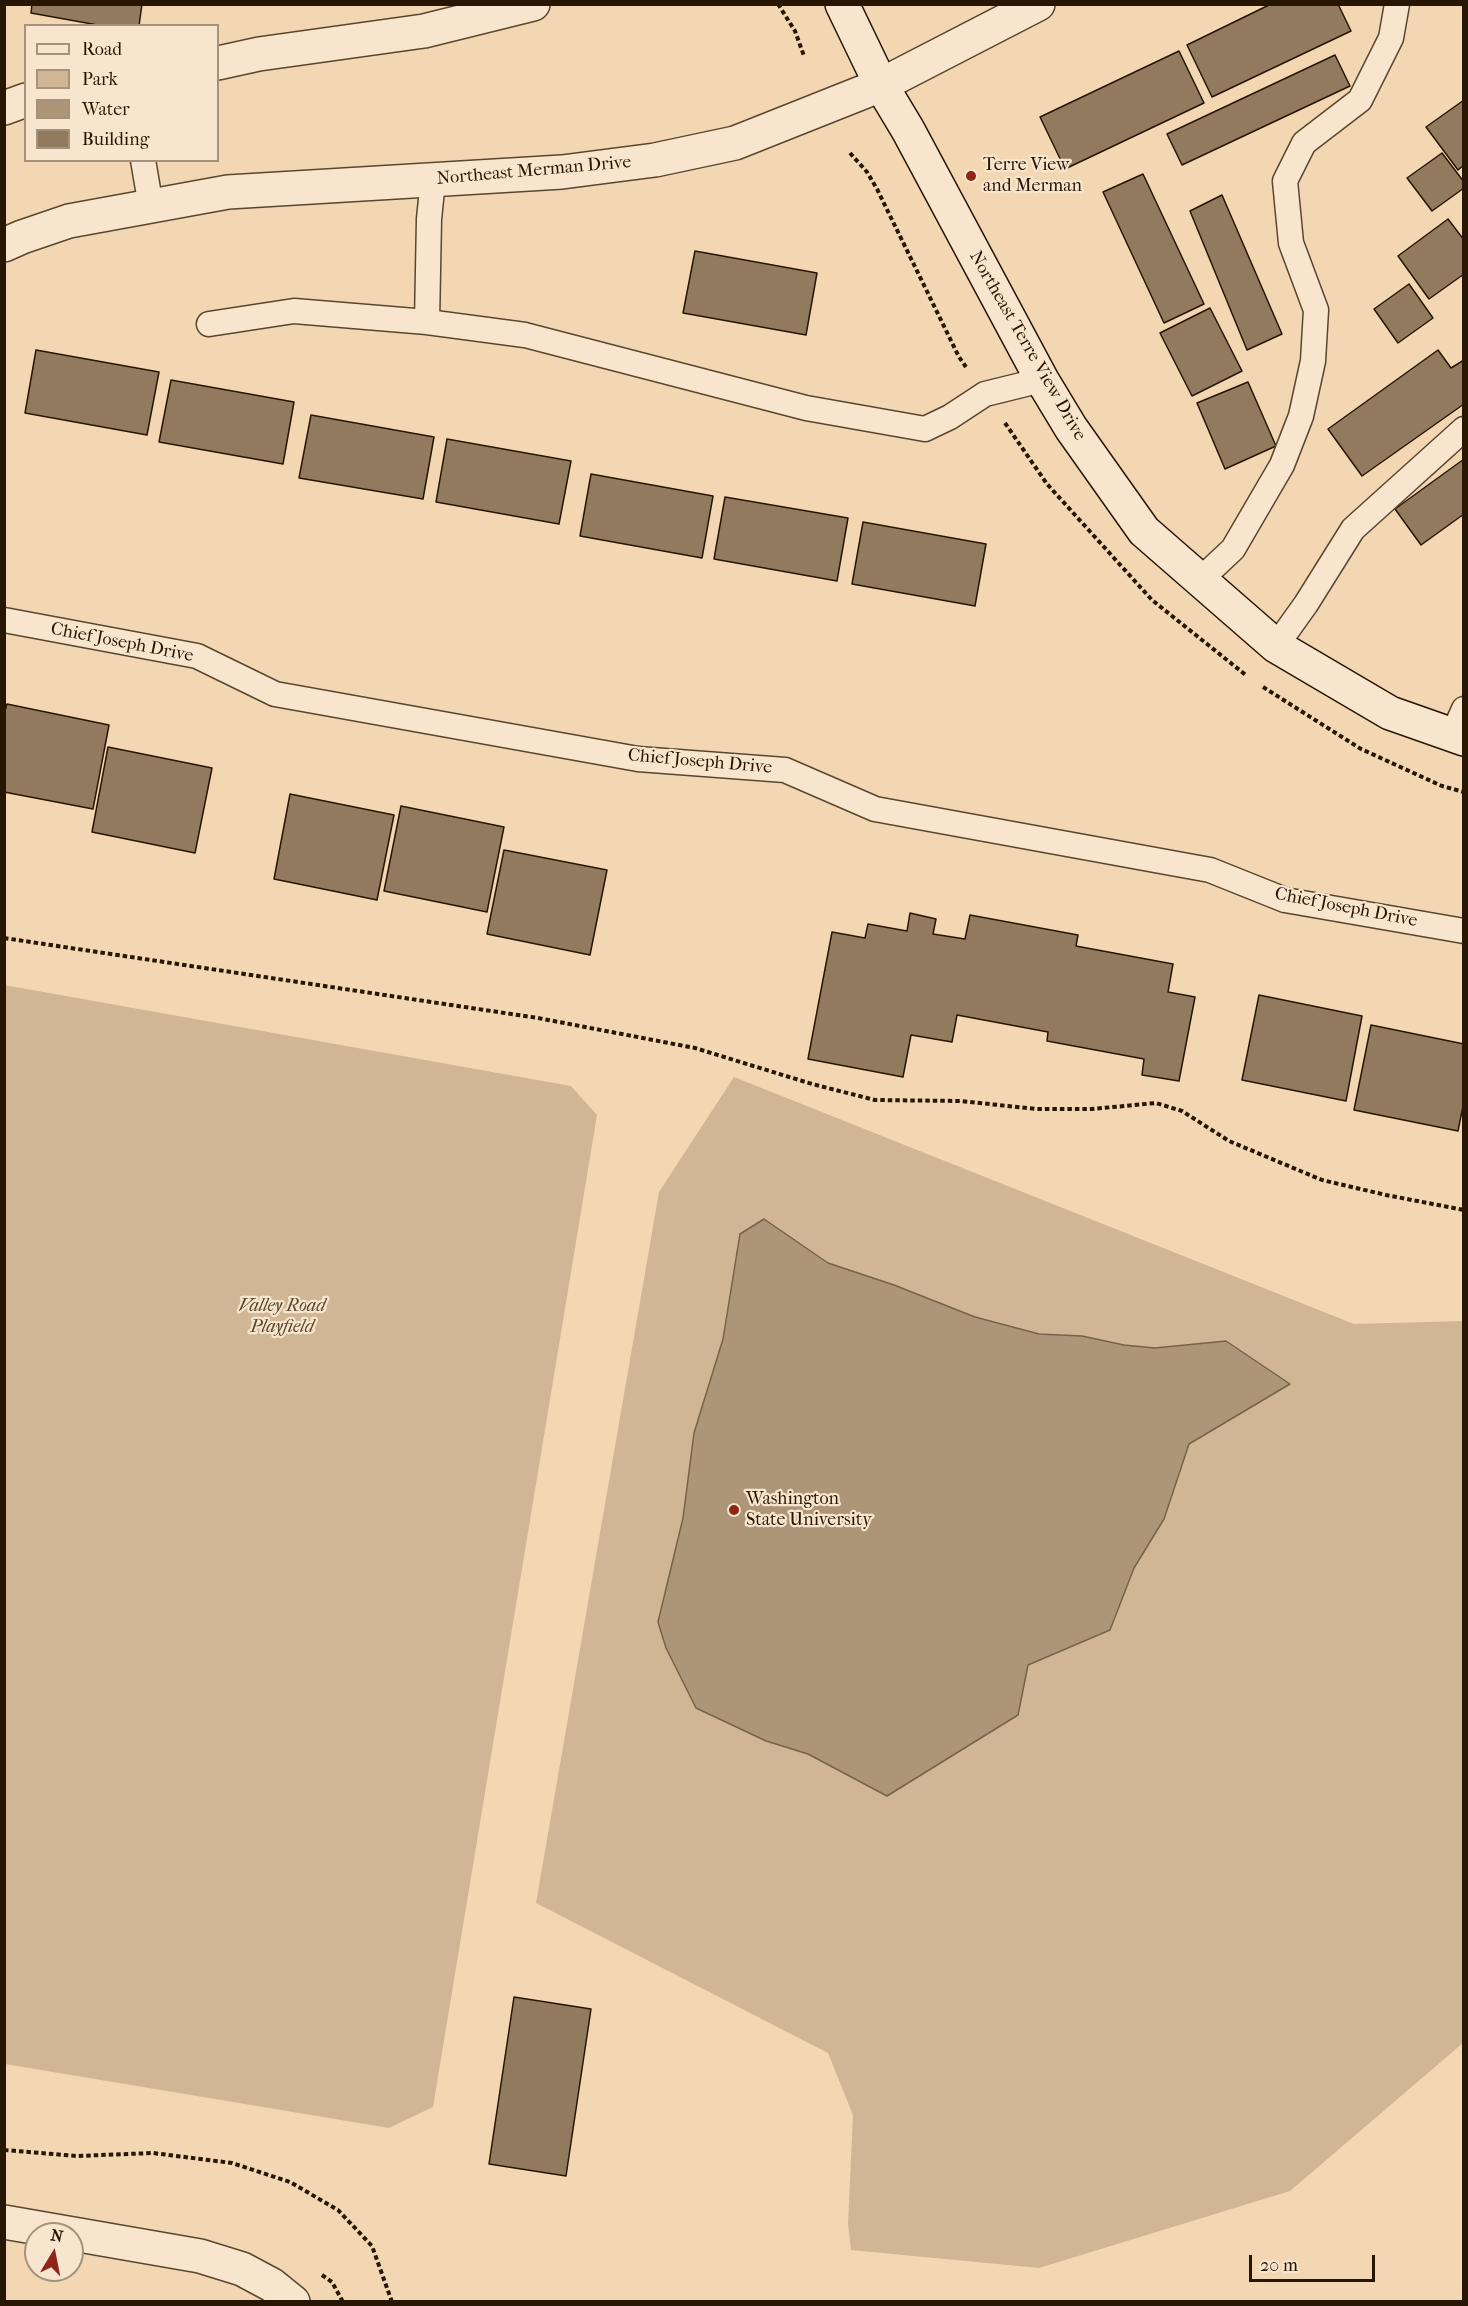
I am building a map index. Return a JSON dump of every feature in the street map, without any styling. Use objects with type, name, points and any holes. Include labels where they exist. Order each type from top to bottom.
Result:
[{"type":"street","points":[[219,63],[259,54],[424,31],[533,4]]},
{"type":"street","name":"Northeast Terre View Drive","points":[[842,4],[881,85],[914,140],[1042,380],[1071,428],[1144,531],[1276,646],[1390,713],[1460,728]]},
{"type":"street","name":"Northeast Merman Drive","points":[[4,245],[69,221],[228,192],[562,172],[678,156],[735,143],[881,85],[1038,4]]},
{"type":"street","points":[[4,108],[24,101]]},
{"type":"street","points":[[4,2222],[200,2256],[242,2269],[272,2285],[293,2301]]},
{"type":"lane","points":[[1200,580],[1233,549],[1282,465],[1301,416],[1312,361],[1316,310],[1291,243],[1285,181],[1304,143],[1360,100],[1391,38],[1397,4]]},
{"type":"lane","points":[[143,162],[151,207]]},
{"type":"lane","points":[[427,322],[429,219],[433,180]]},
{"type":"lane","points":[[208,324],[294,311],[427,322],[525,335],[806,408],[925,429],[950,417],[985,394],[1042,380]]},
{"type":"lane","points":[[1276,646],[1306,604],[1353,529],[1464,429]]},
{"type":"lane","name":"Chief Joseph Drive","points":[[4,620],[197,656],[275,694],[638,759],[784,770],[875,809],[1210,870],[1286,900],[1464,931]]},
{"type":"path","points":[[778,4],[795,31],[804,56]]},
{"type":"path","points":[[4,938],[538,1018],[695,1048],[812,1084],[875,1100],[960,1101],[1048,1109],[1092,1109],[1156,1103],[1182,1112],[1229,1141],[1322,1180],[1464,1210]]},
{"type":"path","points":[[4,2150],[77,2156],[153,2153],[232,2163],[290,2182],[338,2210],[372,2246],[392,2301]]},
{"type":"green space","name":"Valley Road Playfield","points":[[4,985],[571,1086],[597,1115],[433,2107],[389,2128],[5,2064]]},
{"type":"green space","points":[[734,1077],[1354,1324],[1463,1321],[1463,2043],[1290,2191],[1039,2268],[851,2250],[848,2224],[853,2115],[828,2053],[536,1903],[659,1192]]},
{"type":"water","points":[[764,1219],[828,1263],[894,1285],[975,1317],[1039,1334],[1082,1336],[1124,1345],[1155,1348],[1226,1341],[1290,1384],[1189,1444],[1164,1519],[1134,1568],[1110,1630],[1028,1665],[1018,1715],[887,1796],[808,1754],[766,1741],[696,1708],[666,1648],[658,1622],[683,1518],[694,1433],[723,1339],[740,1234]]},
{"type":"building","points":[[32,4],[142,4],[139,24],[92,24],[31,13]]},
{"type":"building","points":[[1271,4],[1338,4],[1351,31],[1212,97],[1187,45]]},
{"type":"building","points":[[1179,51],[1204,103],[1065,169],[1040,117]]},
{"type":"building","points":[[1335,55],[1350,86],[1182,165],[1167,134]]},
{"type":"building","points":[[1464,100],[1464,165],[1458,170],[1426,127]]},
{"type":"building","points":[[1442,153],[1464,182],[1464,188],[1432,211],[1407,178]]},
{"type":"building","points":[[1143,174],[1204,304],[1164,323],[1103,192]]},
{"type":"building","points":[[1222,195],[1282,334],[1247,350],[1190,211]]},
{"type":"building","points":[[1448,219],[1464,240],[1464,274],[1429,299],[1398,256]]},
{"type":"building","points":[[695,251],[817,273],[806,335],[683,313]]},
{"type":"building","points":[[1409,284],[1433,318],[1398,343],[1374,309]]},
{"type":"building","points":[[1210,308],[1242,371],[1192,396],[1160,333]]},
{"type":"building","points":[[36,350],[159,372],[147,435],[25,413]]},
{"type":"building","points":[[1438,350],[1451,368],[1464,360],[1464,404],[1362,476],[1328,429]]},
{"type":"building","points":[[171,380],[294,402],[283,464],[159,442]]},
{"type":"building","points":[[1248,382],[1276,446],[1225,469],[1197,403]]},
{"type":"building","points":[[311,415],[434,437],[423,499],[299,478]]},
{"type":"building","points":[[447,439],[571,461],[559,524],[436,502]]},
{"type":"building","points":[[1464,459],[1464,514],[1421,545],[1395,509]]},
{"type":"building","points":[[591,474],[713,496],[702,558],[580,536]]},
{"type":"building","points":[[725,497],[848,518],[837,581],[714,559]]},
{"type":"building","points":[[863,522],[986,544],[975,606],[852,584]]},
{"type":"building","points":[[7,704],[109,725],[93,809],[4,792],[4,714]]},
{"type":"building","points":[[108,747],[212,768],[195,853],[92,832]]},
{"type":"building","points":[[290,794],[394,815],[377,900],[274,879]]},
{"type":"building","points":[[401,806],[504,827],[487,912],[384,891]]},
{"type":"building","points":[[504,850],[607,870],[590,955],[487,934]]},
{"type":"building","points":[[910,913],[936,919],[933,934],[965,939],[970,915],[1078,935],[1076,946],[1173,964],[1168,992],[1195,997],[1179,1081],[1142,1075],[1144,1059],[1047,1041],[1048,1032],[957,1015],[952,1042],[911,1035],[903,1077],[808,1059],[832,932],[865,938],[868,924],[907,931]]},
{"type":"building","points":[[1259,995],[1362,1016],[1346,1101],[1242,1080]]},
{"type":"building","points":[[1371,1025],[1464,1044],[1464,1101],[1458,1131],[1354,1110]]},
{"type":"building","points":[[514,1997],[591,2009],[566,2176],[489,2164]]},
{"type":"place","name":"Terre View and Merman","points":[[971,176]]},
{"type":"place","name":"Washington State University","points":[[734,1510]]}]
